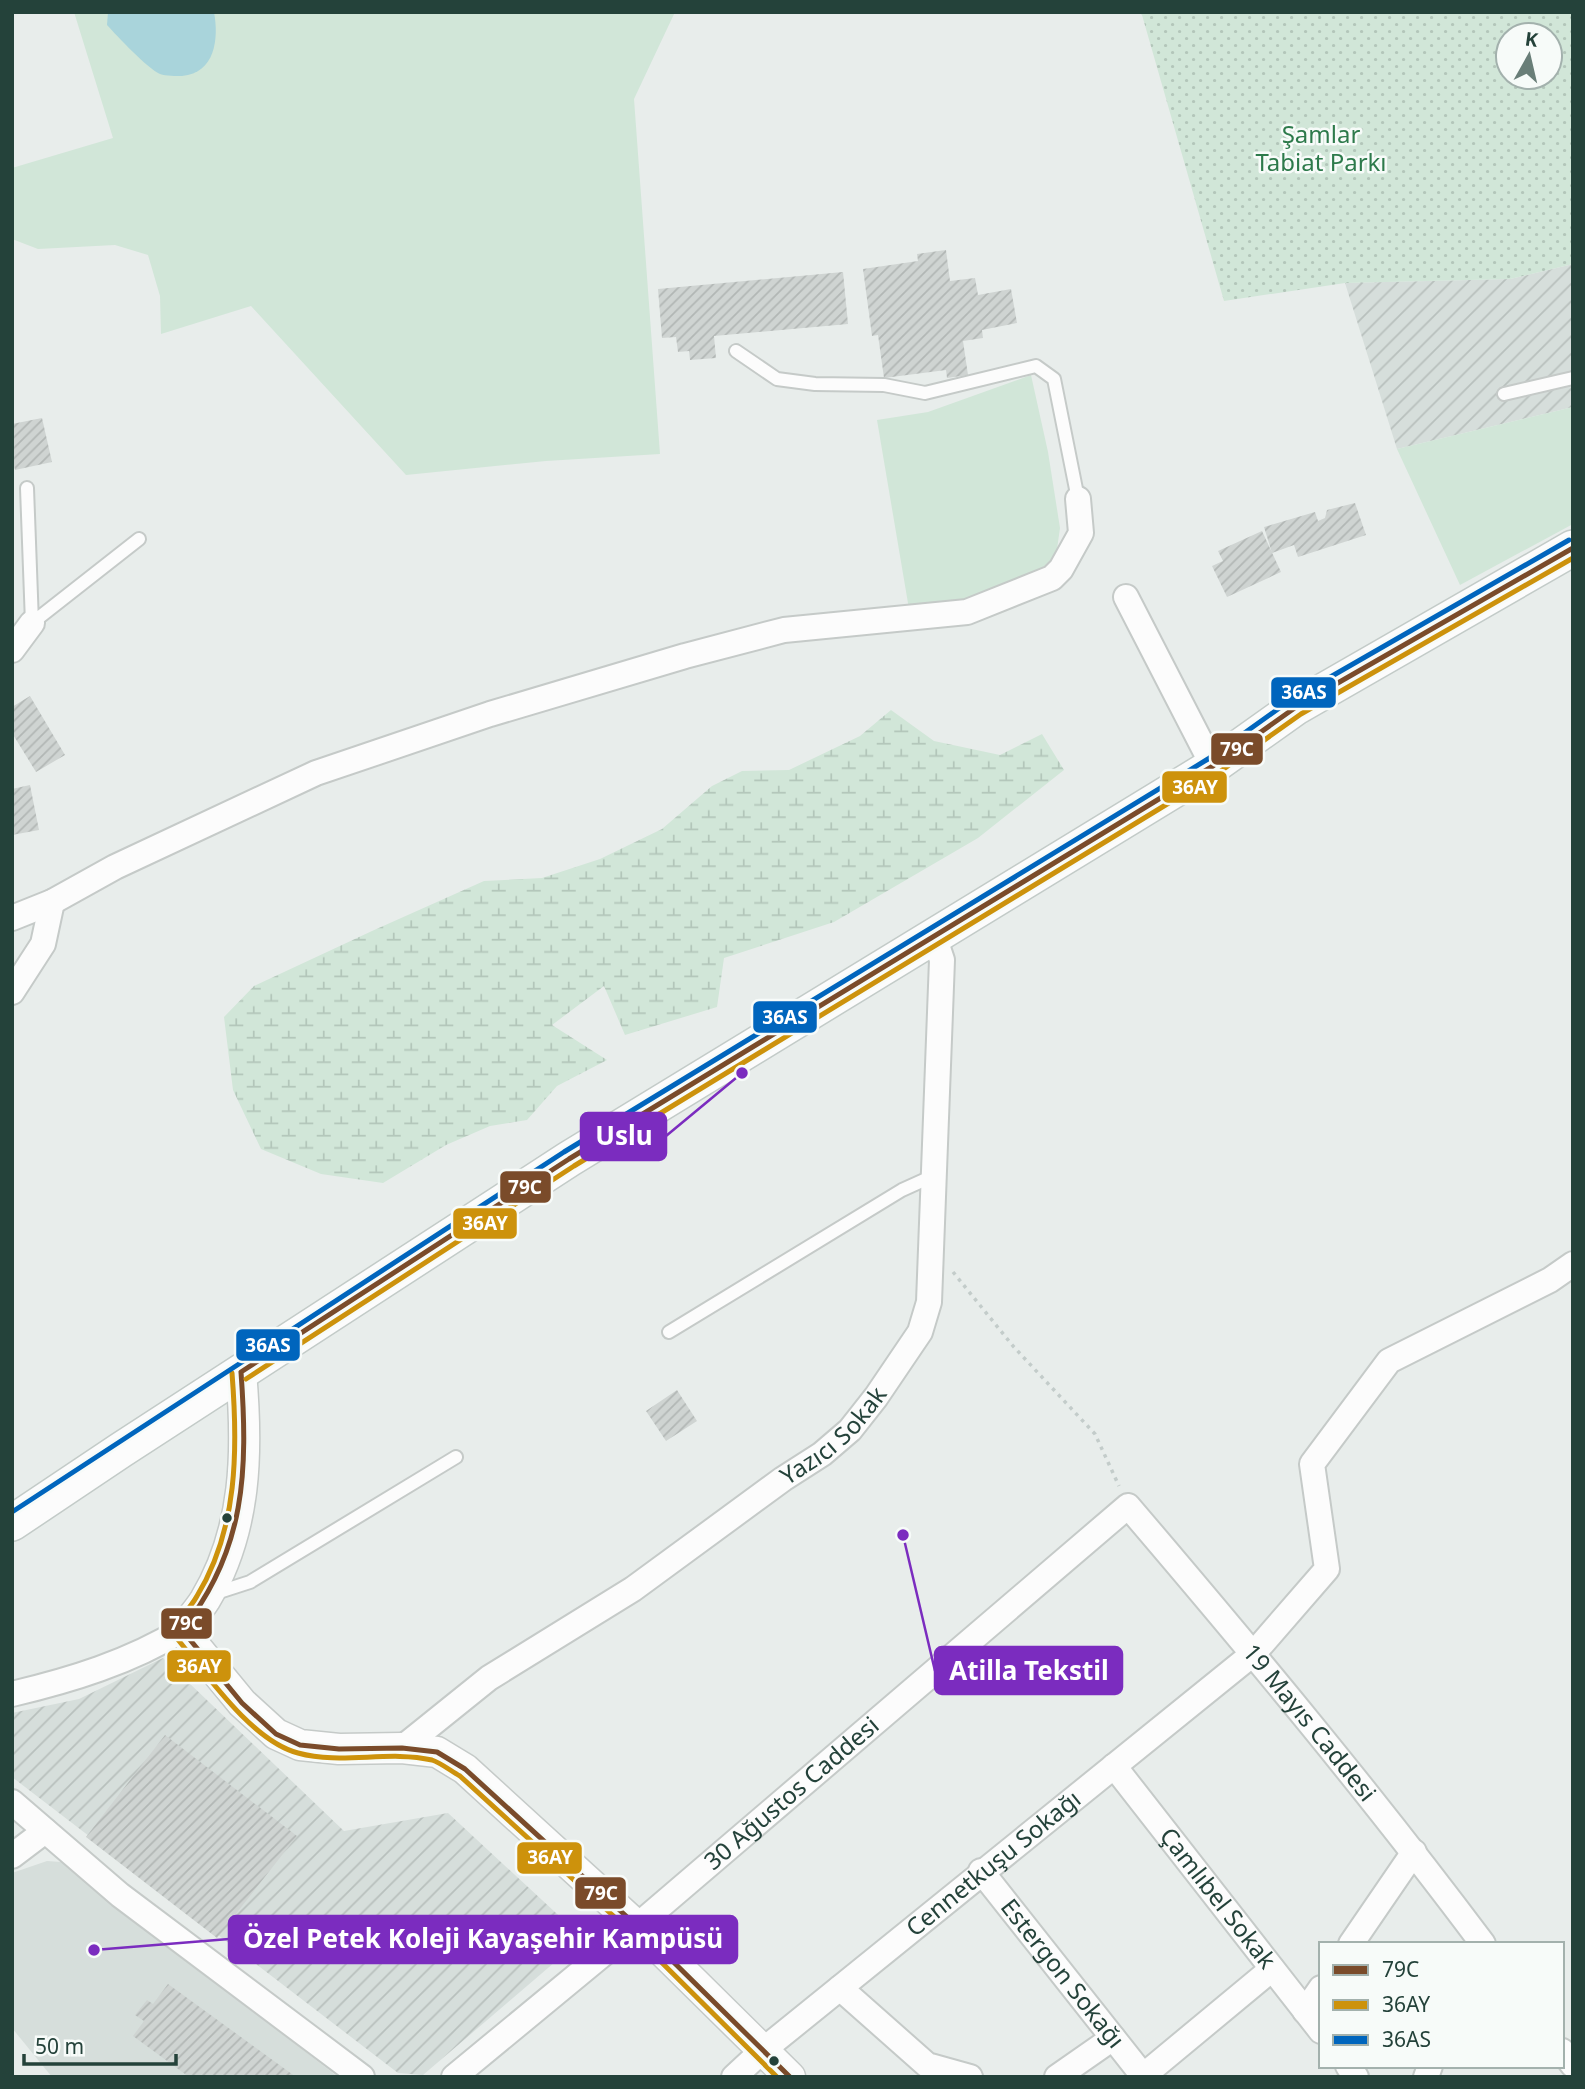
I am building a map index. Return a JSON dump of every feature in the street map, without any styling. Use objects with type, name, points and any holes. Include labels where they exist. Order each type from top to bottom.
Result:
[{"type":"main road","points":[[12,1523],[569,1159],[1213,766],[1296,707],[1573,548]]},
{"type":"street","points":[[12,918],[52,902],[115,867],[316,773],[490,714],[685,656],[784,630],[967,612],[1052,578],[1081,533],[1078,499]]},
{"type":"street","points":[[1126,597],[1213,766]]},
{"type":"street","points":[[12,650],[32,623]]},
{"type":"street","points":[[12,992],[43,944],[52,902]]},
{"type":"street","name":"Yazıcı Sokak","points":[[401,1748],[489,1678],[633,1589],[783,1479],[822,1454],[850,1430],[920,1332],[929,1302],[942,960],[934,936]]},
{"type":"street","name":"Cennetkuşu Sokağı","points":[[734,2077],[761,2051],[981,1871],[1254,1653],[1327,1569],[1312,1464],[1389,1361],[1550,1280],[1573,1264]]},
{"type":"street","points":[[12,1694],[72,1679],[155,1647],[182,1630],[206,1597],[224,1559],[237,1519],[246,1467],[246,1422],[241,1372]]},
{"type":"street","name":"19 Mayıs Caddesi","points":[[1128,1506],[1254,1653],[1413,1852],[1478,1941]]},
{"type":"street","name":"30 Ağustos Caddesi","points":[[454,2077],[637,1926],[1128,1506]]},
{"type":"street","points":[[182,1630],[242,1703],[276,1734],[300,1745],[326,1748],[401,1748],[437,1752],[465,1769],[637,1926],[790,2077]]},
{"type":"street","name":"Çamlıbel Sokak","points":[[1114,1766],[1319,2028]]},
{"type":"street","points":[[12,1802],[120,1895],[362,2077]]},
{"type":"street","points":[[12,1856],[45,1831]]},
{"type":"street","points":[[1352,1942],[1413,1852]]},
{"type":"street","name":"Estergon Sokağı","points":[[981,1871],[1143,2076]]},
{"type":"street","points":[[1143,2076],[1272,1969]]},
{"type":"street","points":[[839,1988],[927,2064],[970,2077]]},
{"type":"street","points":[[1305,2011],[1319,1991]]},
{"type":"street","points":[[1058,2077],[1113,2038]]},
{"type":"lane","points":[[736,351],[777,379],[815,384],[884,385],[925,393],[1036,366],[1054,379],[1078,499]]},
{"type":"lane","points":[[1504,394],[1573,378]]},
{"type":"lane","points":[[27,488],[32,623]]},
{"type":"lane","points":[[32,623],[139,539]]},
{"type":"lane","points":[[669,1332],[902,1191],[933,1176]]},
{"type":"lane","points":[[206,1597],[250,1582],[456,1457]]},
{"type":"path","points":[[931,1243],[1013,1346],[1095,1434],[1128,1506]]},
{"type":"shaded area","points":[[1573,264],[1573,407],[1397,449],[1345,283],[1510,279]]},
{"type":"shaded area","points":[[163,1658],[344,1831],[448,1813],[583,1938],[423,2075],[398,2073],[12,1777],[12,1713],[79,1699]]},
{"type":"shaded area","points":[[47,1861],[61,1862],[338,2077],[52,2077],[12,2028],[12,1873]]},
{"type":"green space","points":[[74,12],[675,12],[634,99],[660,454],[546,461],[406,475],[251,306],[161,334],[160,296],[148,255],[115,245],[38,249],[12,239],[12,168],[113,138]]},
{"type":"green space","name":"Şamlar Tabiat Parkı","points":[[1139,12],[1573,12],[1573,264],[1510,279],[1345,283],[1224,301]]},
{"type":"green space","points":[[1031,375],[1048,452],[1060,528],[1056,556],[1041,576],[990,594],[910,615],[877,420],[928,412]]},
{"type":"green space","points":[[1573,407],[1573,524],[1460,585],[1397,449]]},
{"type":"green space","points":[[891,710],[934,741],[1000,755],[1042,734],[1064,770],[978,838],[834,922],[724,958],[717,1007],[625,1035],[604,986],[552,1025],[607,1060],[557,1086],[527,1120],[490,1126],[446,1145],[383,1183],[321,1174],[261,1149],[233,1090],[224,1017],[254,986],[484,881],[542,878],[600,859],[662,829],[712,786],[742,771],[789,770],[860,736]]},
{"type":"water","points":[[108,12],[214,12],[215,43],[208,62],[202,69],[182,76],[160,74],[107,25]]},
{"type":"building","points":[[946,250],[950,281],[975,278],[978,295],[1011,289],[1017,323],[982,330],[983,338],[963,341],[968,375],[947,378],[946,370],[884,378],[878,335],[872,336],[863,269],[918,261],[917,254]]},
{"type":"building","points":[[843,272],[848,324],[714,336],[716,358],[690,360],[689,351],[678,352],[676,337],[662,338],[658,289]]},
{"type":"building","points":[[42,418],[52,462],[15,470],[12,458],[12,424]]},
{"type":"building","points":[[1355,503],[1366,535],[1298,557],[1294,545],[1272,553],[1264,527],[1315,512],[1318,521],[1325,518],[1327,510]]},
{"type":"building","points":[[1262,531],[1281,572],[1227,597],[1212,566],[1223,561],[1218,551]]},
{"type":"building","points":[[30,696],[65,755],[36,772],[12,733],[12,707]]},
{"type":"building","points":[[30,785],[39,830],[12,835],[12,789]]},
{"type":"building","points":[[677,1390],[697,1421],[666,1441],[646,1411]]},
{"type":"building","points":[[165,1735],[297,1836],[217,1938],[86,1837]]},
{"type":"building","points":[[168,1984],[296,2077],[189,2077],[133,2036],[144,2021],[135,2015],[147,2000],[153,2004]]},
{"type":"transit line","name":"36AS","points":[[12,1512],[564,1152],[1208,759],[1292,699],[1569,540]]},
{"type":"transit line","name":"79C","points":[[241,1372],[569,1159],[1213,766],[1296,707],[1573,548]]},
{"type":"transit line","name":"36AY","points":[[246,1379],[574,1166],[1218,773],[1301,714],[1573,558]]},
{"type":"transit line","name":"79C","points":[[241,1372],[244,1442],[242,1476],[231,1539],[203,1600],[182,1630],[242,1703],[276,1734],[300,1745],[339,1749],[402,1748],[437,1752],[465,1769],[637,1926],[790,2077]]},
{"type":"transit line","name":"36AY","points":[[232,1373],[235,1430],[228,1516],[211,1570],[195,1600],[174,1626],[175,1636],[246,1720],[280,1746],[298,1753],[331,1758],[415,1757],[432,1760],[460,1776],[631,1932],[777,2077]]},
{"type":"place","name":"Uslu","points":[[742,1073]]},
{"type":"place","name":"Atilla Tekstil","points":[[903,1535]]},
{"type":"place","name":"Özel Petek Koleji Kayaşehir Kampüsü","points":[[94,1950]]}]
